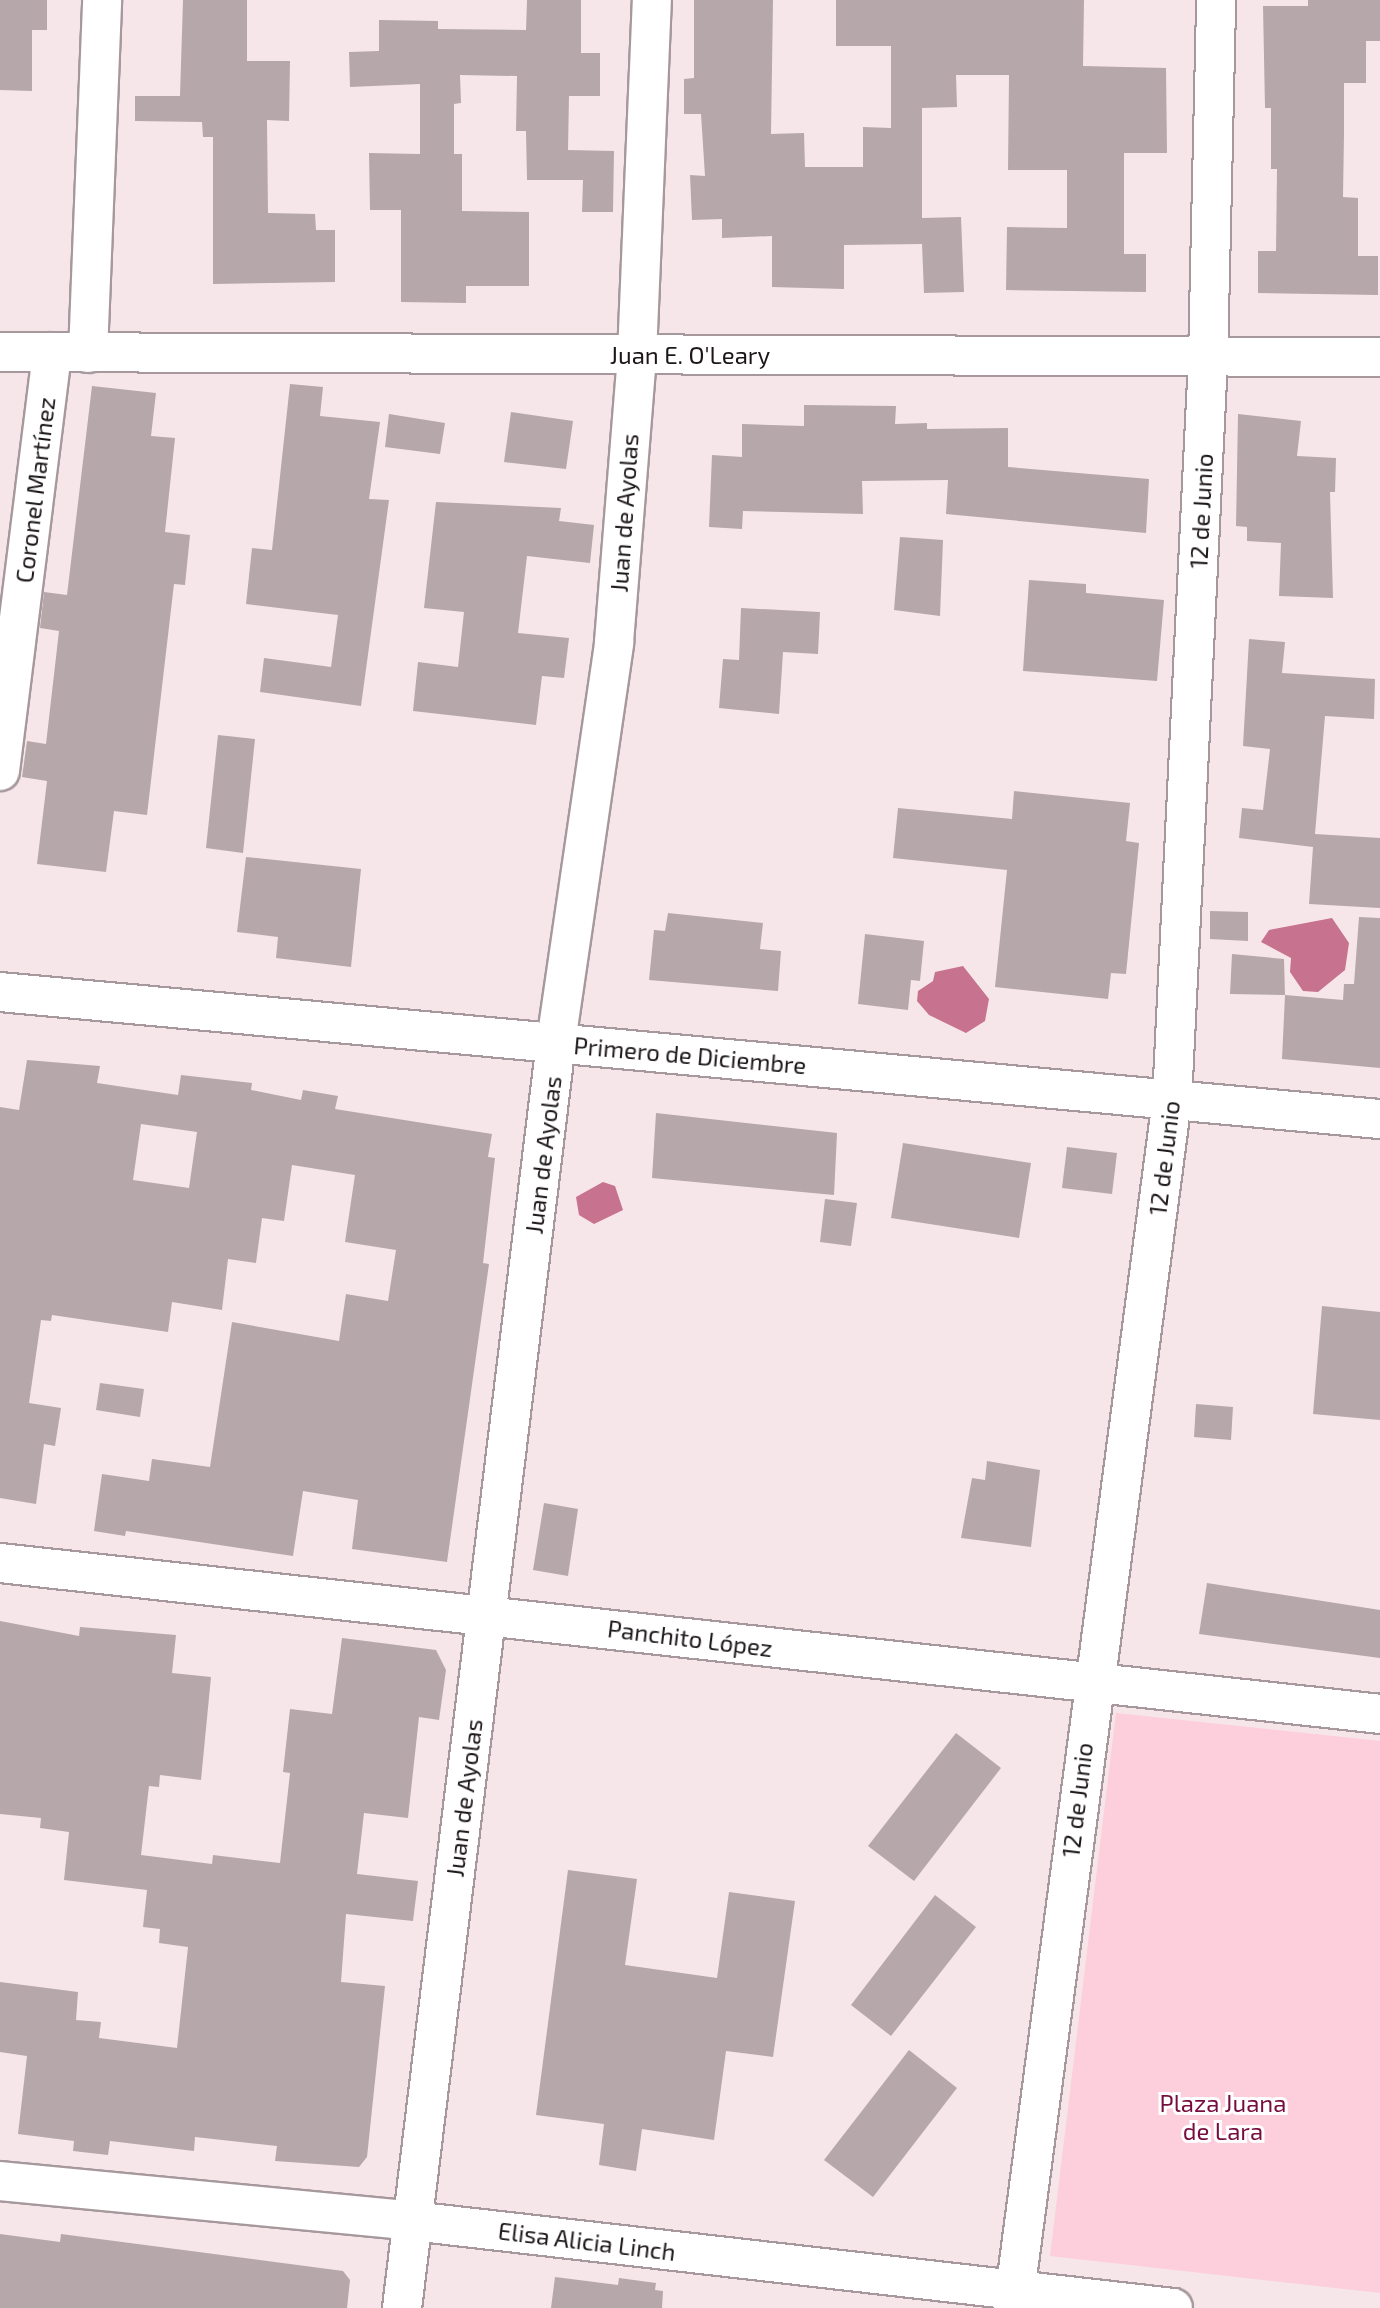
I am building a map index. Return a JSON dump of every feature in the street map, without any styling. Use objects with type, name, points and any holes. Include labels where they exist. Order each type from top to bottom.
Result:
[{"type":"street","name":"Coronel Martínez","points":[[0,771],[70,352],[102,0]]},
{"type":"street","name":"Juan de Ayolas","points":[[402,2308],[556,1042],[614,642],[637,355],[652,0]]},
{"type":"street","name":"12 de Junio","points":[[1014,2300],[1092,1683],[1172,1101],[1208,359],[1216,0]]},
{"type":"street","name":"Juan E. O'Leary","points":[[0,352],[1208,359],[1380,357]]},
{"type":"street","name":"Primero de Diciembre","points":[[0,992],[1380,1119]]},
{"type":"street","name":"Panchito López","points":[[0,1563],[1380,1714]]},
{"type":"street","name":"Elisa Alicia Linch","points":[[0,2181],[412,2221],[1014,2300],[1173,2308]]},
{"type":"green space","name":"Plaza Juana de Lara","points":[[1116,1713],[1380,1741],[1380,2293],[1050,2256]]},
{"type":"shaded area","points":[[1332,918],[1349,943],[1345,970],[1318,992],[1303,991],[1290,972],[1291,958],[1261,942],[1269,930]]},
{"type":"shaded area","points":[[963,966],[989,999],[985,1021],[966,1033],[929,1015],[917,1001],[918,991],[933,981],[935,972]]},
{"type":"shaded area","points":[[603,1182],[615,1186],[623,1210],[594,1224],[579,1215],[576,1197]]},
{"type":"building","points":[[0,0],[47,0],[47,30],[32,30],[32,91],[0,90]]},
{"type":"building","points":[[183,0],[247,0],[247,61],[290,61],[289,121],[267,120],[268,213],[315,214],[316,230],[335,230],[335,282],[213,284],[213,137],[203,137],[202,122],[135,121],[135,96],[180,96]]},
{"type":"building","points":[[527,0],[581,0],[581,53],[600,53],[600,96],[569,96],[568,150],[614,151],[613,212],[582,212],[583,180],[527,180],[526,131],[516,131],[517,76],[460,75],[461,103],[454,104],[454,154],[462,154],[462,211],[529,212],[529,286],[466,286],[466,303],[401,302],[401,210],[370,210],[369,153],[420,154],[420,84],[350,87],[349,52],[379,51],[379,20],[438,21],[438,29],[526,30]]},
{"type":"building","points":[[694,0],[773,0],[771,134],[804,133],[805,167],[863,167],[863,127],[891,128],[891,46],[836,46],[836,0],[1084,0],[1083,66],[1166,68],[1167,153],[1124,153],[1124,254],[1146,254],[1146,292],[1006,290],[1007,227],[1067,228],[1067,170],[1008,170],[1009,75],[956,75],[957,107],[922,108],[922,218],[961,217],[964,292],[924,293],[922,244],[844,245],[844,289],[772,287],[772,236],[722,238],[722,219],[692,220],[690,175],[705,176],[701,114],[684,114],[684,79],[694,78]]},
{"type":"building","points":[[1308,0],[1380,0],[1380,41],[1366,41],[1366,83],[1344,83],[1343,197],[1358,198],[1358,256],[1378,256],[1378,295],[1258,293],[1258,251],[1276,251],[1277,169],[1271,169],[1271,108],[1265,108],[1263,6],[1308,6]]},
{"type":"building","points":[[290,384],[323,387],[320,416],[380,422],[369,499],[389,500],[361,706],[260,692],[264,658],[331,667],[338,615],[246,604],[252,548],[272,550]]},
{"type":"building","points":[[92,386],[156,393],[151,436],[175,438],[165,532],[190,535],[185,585],[174,584],[147,815],[114,811],[106,872],[37,864],[47,781],[22,777],[27,741],[46,744],[59,631],[40,628],[44,592],[67,595]]},
{"type":"building","points":[[804,405],[896,406],[895,424],[927,423],[927,429],[1008,428],[1008,467],[1149,479],[1146,533],[946,514],[948,480],[862,481],[863,514],[743,511],[742,529],[709,527],[712,455],[742,457],[742,424],[804,426]]},
{"type":"building","points":[[511,412],[573,421],[566,469],[504,462]]},
{"type":"building","points":[[389,414],[445,423],[440,454],[385,447]]},
{"type":"building","points":[[1238,414],[1301,421],[1297,456],[1336,458],[1335,492],[1330,492],[1333,598],[1279,596],[1281,543],[1247,541],[1247,527],[1236,526]]},
{"type":"building","points":[[436,502],[561,508],[559,521],[594,525],[590,563],[527,556],[518,633],[569,638],[564,678],[542,676],[536,725],[413,711],[418,662],[458,667],[464,612],[424,608]]},
{"type":"building","points":[[900,537],[943,540],[940,616],[894,610]]},
{"type":"building","points":[[1029,580],[1086,584],[1086,593],[1164,600],[1157,681],[1023,671]]},
{"type":"building","points":[[741,608],[820,612],[818,654],[783,652],[779,714],[719,708],[723,659],[739,660]]},
{"type":"building","points":[[1249,639],[1285,642],[1282,673],[1375,679],[1374,719],[1325,716],[1315,834],[1380,838],[1380,908],[1309,904],[1313,847],[1239,838],[1242,808],[1263,810],[1270,749],[1243,746]]},
{"type":"building","points":[[218,735],[255,739],[243,853],[206,848]]},
{"type":"building","points":[[1014,791],[1130,803],[1126,841],[1139,843],[1126,974],[1111,973],[1108,999],[995,987],[1007,870],[893,858],[898,808],[1012,819]]},
{"type":"building","points":[[246,857],[361,869],[351,967],[276,958],[278,937],[237,932]]},
{"type":"building","points":[[1210,911],[1248,912],[1248,941],[1210,939]]},
{"type":"building","points":[[668,913],[763,923],[760,949],[781,951],[778,991],[649,980],[654,930],[665,931]]},
{"type":"building","points":[[1359,917],[1380,918],[1380,1068],[1282,1059],[1285,995],[1343,1000],[1344,984],[1354,984]]},
{"type":"building","points":[[865,934],[924,941],[920,981],[911,980],[908,1010],[858,1004]]},
{"type":"building","points":[[1232,954],[1284,959],[1285,995],[1230,994]]},
{"type":"building","points":[[27,1060],[100,1066],[97,1083],[178,1095],[181,1075],[252,1083],[251,1090],[301,1100],[303,1090],[338,1096],[335,1109],[492,1134],[488,1157],[495,1158],[483,1263],[489,1264],[447,1562],[352,1549],[358,1500],[303,1491],[293,1556],[126,1531],[125,1536],[94,1531],[102,1474],[149,1481],[152,1459],[210,1467],[232,1322],[339,1341],[346,1294],[388,1301],[396,1250],[345,1242],[355,1175],[292,1165],[284,1221],[262,1218],[256,1263],[228,1259],[222,1310],[172,1302],[168,1332],[52,1315],[51,1321],[41,1320],[29,1403],[61,1408],[55,1446],[44,1444],[36,1504],[0,1498],[0,1107],[19,1110]],"holes":[[[141,1124],[197,1132],[189,1188],[133,1180]]]},
{"type":"building","points":[[656,1113],[837,1133],[834,1195],[652,1178]]},
{"type":"building","points":[[903,1143],[1031,1163],[1019,1238],[891,1218]]},
{"type":"building","points":[[1067,1147],[1117,1153],[1112,1194],[1062,1188]]},
{"type":"building","points":[[825,1199],[857,1203],[851,1246],[820,1242]]},
{"type":"building","points":[[1322,1306],[1380,1312],[1380,1420],[1313,1414]]},
{"type":"building","points":[[100,1383],[144,1389],[140,1417],[96,1410]]},
{"type":"building","points":[[1196,1404],[1233,1407],[1231,1440],[1194,1437]]},
{"type":"building","points":[[987,1461],[1040,1470],[1031,1547],[961,1538],[972,1478],[985,1480]]},
{"type":"building","points":[[544,1503],[578,1509],[568,1576],[533,1570]]},
{"type":"building","points":[[1207,1583],[1380,1610],[1380,1658],[1199,1634]]},
{"type":"building","points":[[0,1621],[79,1636],[80,1627],[176,1635],[172,1673],[211,1677],[201,1780],[160,1775],[159,1787],[149,1786],[141,1855],[212,1864],[213,1855],[280,1863],[290,1773],[283,1772],[290,1709],[332,1714],[342,1638],[436,1650],[446,1670],[439,1720],[419,1717],[408,1818],[364,1813],[357,1874],[418,1881],[413,1921],[346,1914],[341,1982],[385,1986],[367,2157],[359,2167],[275,2161],[277,2146],[195,2137],[194,2151],[110,2141],[108,2155],[73,2151],[74,2141],[18,2134],[27,2056],[0,2052],[0,1982],[78,1992],[76,2020],[101,2022],[99,2038],[177,2048],[188,1947],[159,1943],[160,1929],[143,1927],[147,1890],[64,1880],[69,1832],[40,1828],[41,1818],[0,1814]]},
{"type":"building","points":[[956,1733],[1001,1768],[914,1881],[868,1846]]},
{"type":"building","points":[[568,1870],[637,1879],[625,1965],[717,1978],[729,1892],[795,1901],[773,2057],[726,2051],[714,2140],[642,2129],[636,2171],[599,2165],[604,2124],[536,2115]]},
{"type":"building","points":[[935,1895],[976,1927],[891,2036],[851,2005]]},
{"type":"building","points":[[909,2050],[957,2088],[873,2197],[824,2160]]},
{"type":"building","points":[[0,2234],[60,2242],[61,2234],[343,2271],[350,2280],[347,2308],[0,2308]]},
{"type":"building","points":[[555,2277],[618,2285],[619,2278],[656,2283],[655,2290],[663,2291],[662,2308],[551,2308]]}]
